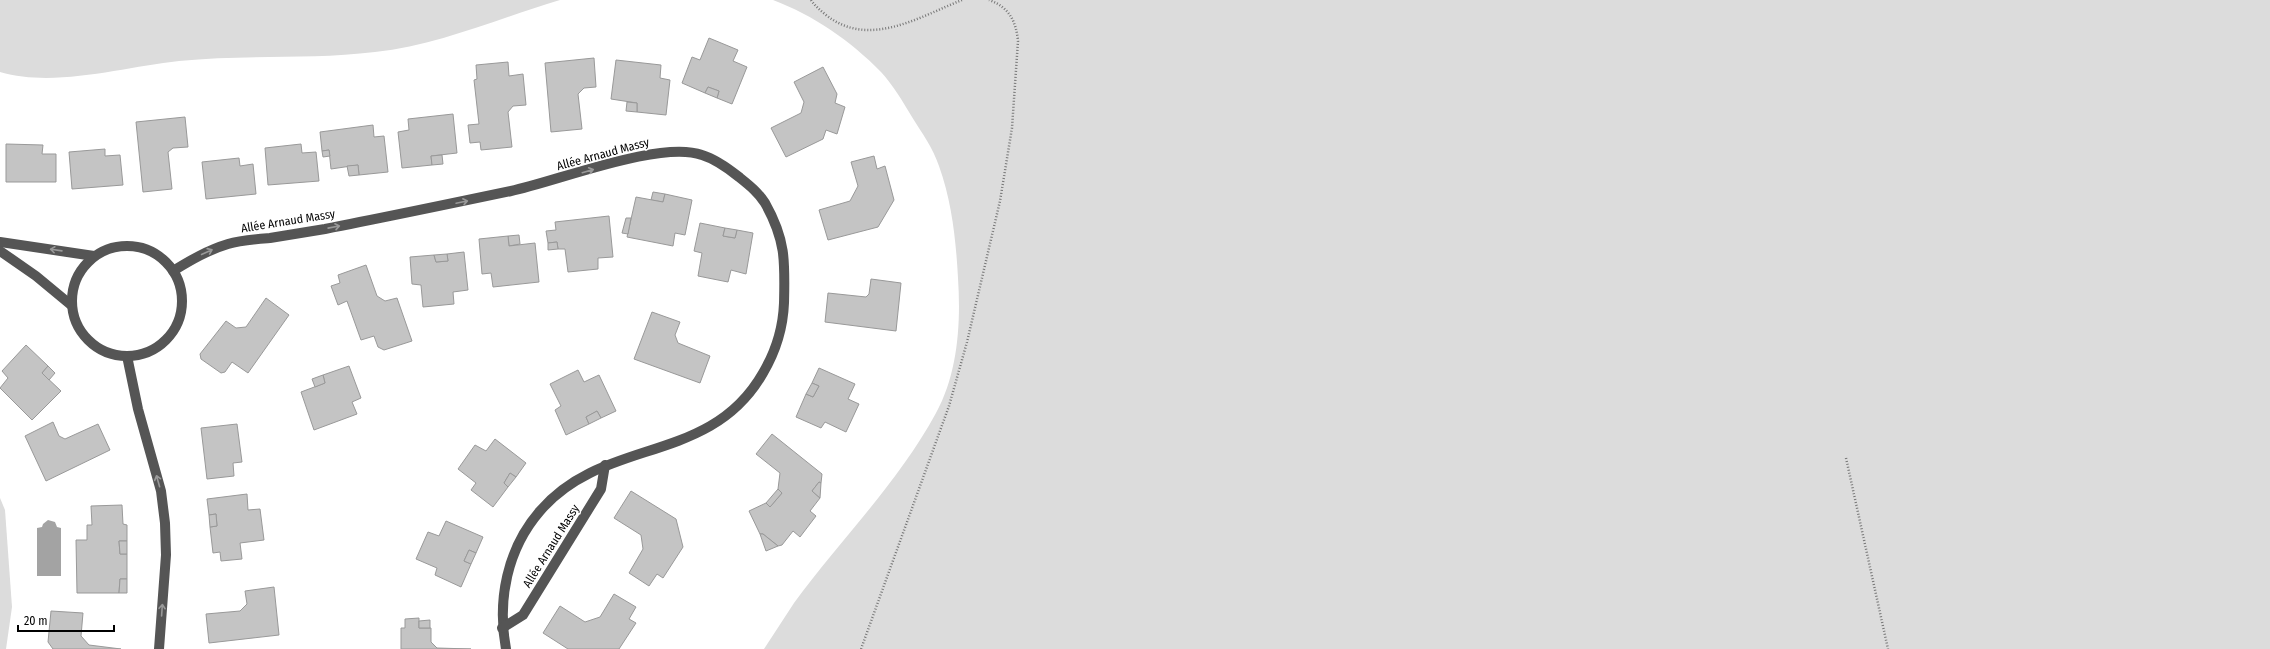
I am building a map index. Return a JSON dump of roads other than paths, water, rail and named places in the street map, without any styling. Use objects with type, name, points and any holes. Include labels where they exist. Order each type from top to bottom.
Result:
[{"type":"street","name":"Allée Arnaud Massy","points":[[173,271],[205,252],[231,242],[291,235],[427,209],[541,185],[625,160],[666,151],[701,155],[733,172],[759,194],[775,222],[784,251],[783,319],[775,352],[756,386],[736,408],[715,425],[658,449],[605,465],[586,473],[558,491],[537,514],[521,539],[510,564],[502,598],[502,628],[506,649]]},
{"type":"street","points":[[0,242],[94,256]]},
{"type":"street","points":[[128,245],[146,248],[161,258],[173,271],[181,288],[182,308],[176,327],[163,343],[146,352],[127,356],[106,352],[89,342],[77,325],[71,305],[73,286],[81,269],[94,256],[110,248],[128,245]]},
{"type":"street","points":[[0,251],[36,276],[71,305]]},
{"type":"street","points":[[127,356],[138,409],[161,491],[165,523],[166,555],[159,649]]},
{"type":"street","name":"Allée Arnaud Massy","points":[[502,628],[523,615],[601,490],[605,465]]}]
